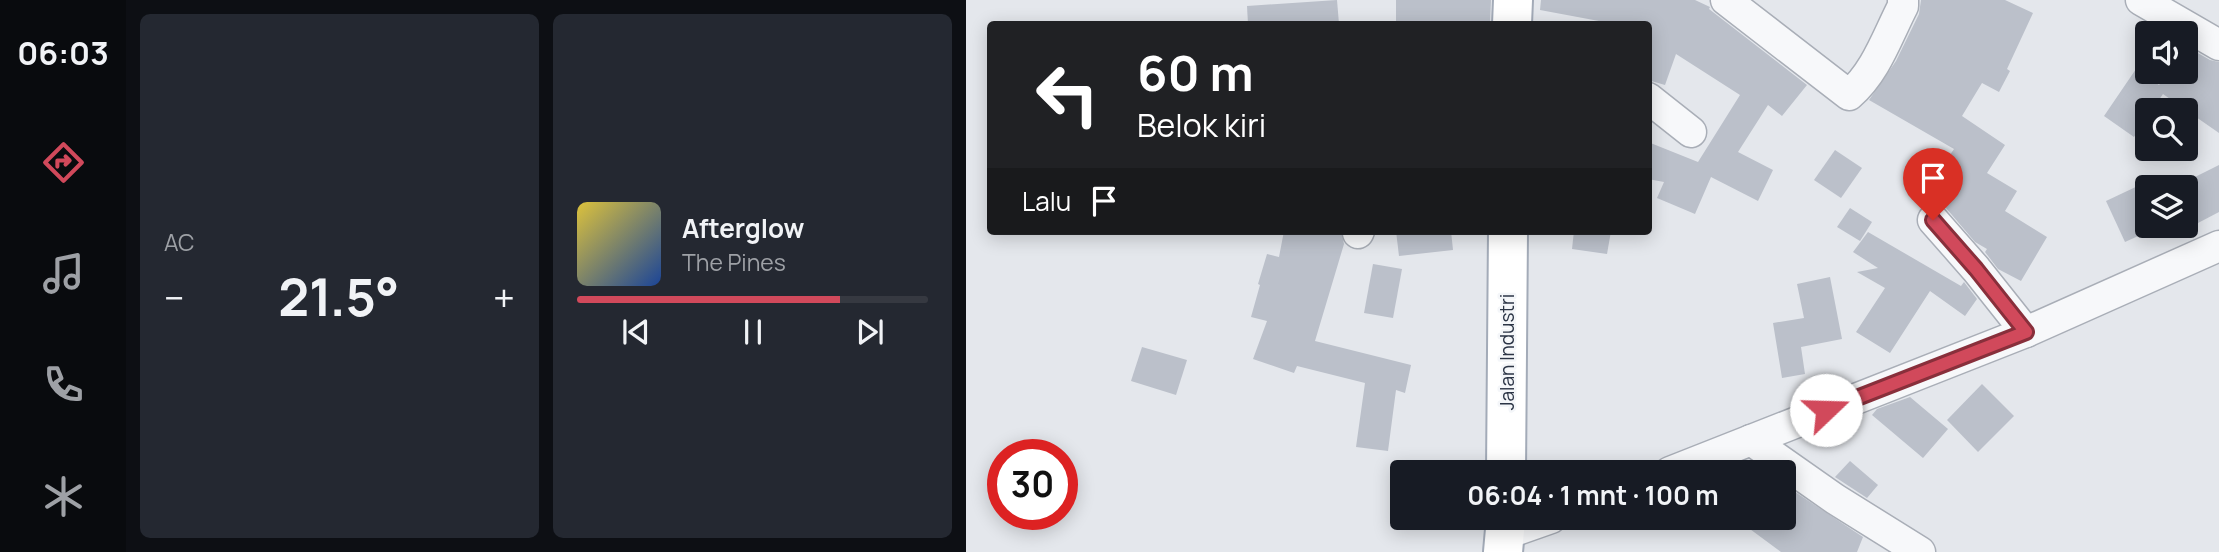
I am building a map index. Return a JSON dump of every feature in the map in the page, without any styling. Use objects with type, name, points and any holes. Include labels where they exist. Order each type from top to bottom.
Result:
[{"type":"main road","points":[[1512,21],[1513,0]]},
{"type":"main road","name":"Jalan Industri","points":[[1506,460],[1508,235]]},
{"type":"street","points":[[1726,0],[1849,95],[1870,72],[1903,6],[1903,0]]},
{"type":"street","points":[[2141,0],[2219,45]]},
{"type":"street","points":[[1652,101],[1691,132]]},
{"type":"street","points":[[1933,220],[2026,332]]},
{"type":"street","points":[[1700,460],[2026,332],[2219,246]]},
{"type":"street","points":[[1751,440],[1835,499],[1920,552]]},
{"type":"building","points":[[1337,0],[1339,21],[1248,21],[1247,6]]},
{"type":"building","points":[[1396,0],[1491,0],[1490,21],[1396,21]]},
{"type":"building","points":[[1541,0],[1695,0],[1710,7],[1709,9],[1807,85],[1782,116],[1768,105],[1738,152],[1773,170],[1758,201],[1711,177],[1695,214],[1657,198],[1664,182],[1652,180],[1652,144],[1698,162],[1740,95],[1676,54],[1665,85],[1652,81],[1652,21],[1599,21],[1540,10]]},
{"type":"building","points":[[1921,0],[2005,0],[2033,13],[1999,92],[1982,83],[1962,116],[2005,145],[1987,173],[2017,191],[2005,211],[2047,237],[2021,281],[1998,269],[1985,252],[1987,249],[1975,242],[1946,208],[1938,203],[1927,204],[1920,199],[1954,149],[1869,100],[1896,61],[1919,14]]},
{"type":"building","points":[[2198,53],[2219,62],[2219,133],[2198,118],[2198,98],[2169,98],[2163,94],[2160,98],[2135,98],[2134,137],[2104,116],[2135,70],[2135,84],[2198,84]]},
{"type":"building","points":[[1835,150],[1862,168],[1841,198],[1814,180]]},
{"type":"building","points":[[2219,165],[2219,212],[2198,223],[2198,176]]},
{"type":"building","points":[[2135,187],[2135,237],[2125,242],[2106,201]]},
{"type":"building","points":[[1850,208],[1872,222],[1860,241],[1837,227]]},
{"type":"building","points":[[1868,232],[1961,286],[1964,282],[1977,299],[1965,316],[1930,291],[1890,353],[1856,332],[1885,288],[1857,272],[1878,268],[1853,252]]},
{"type":"building","points":[[1283,235],[1342,235],[1344,244],[1315,341],[1411,365],[1405,393],[1396,390],[1388,451],[1356,447],[1365,383],[1297,366],[1294,373],[1253,359],[1267,321],[1251,317],[1260,285],[1258,284],[1267,254],[1279,257]]},
{"type":"building","points":[[1396,235],[1451,235],[1453,250],[1399,256]]},
{"type":"building","points":[[1574,235],[1610,235],[1607,254],[1572,249]]},
{"type":"building","points":[[1373,264],[1402,269],[1393,318],[1364,313]]},
{"type":"building","points":[[1830,277],[1842,339],[1801,347],[1805,374],[1782,378],[1773,323],[1804,318],[1797,284]]},
{"type":"building","points":[[1142,347],[1187,360],[1176,395],[1131,381]]},
{"type":"building","points":[[1982,384],[2014,416],[1978,452],[1947,420]]},
{"type":"building","points":[[1910,397],[1948,429],[1923,458],[1872,415],[1877,409]]},
{"type":"building","points":[[1850,461],[1878,485],[1867,498],[1835,477]]},
{"type":"building","points":[[1796,493],[1863,537],[1857,552],[1781,552],[1751,530],[1796,530]]},
{"type":"route","points":[[1826,410],[2026,332],[1933,220]]}]
